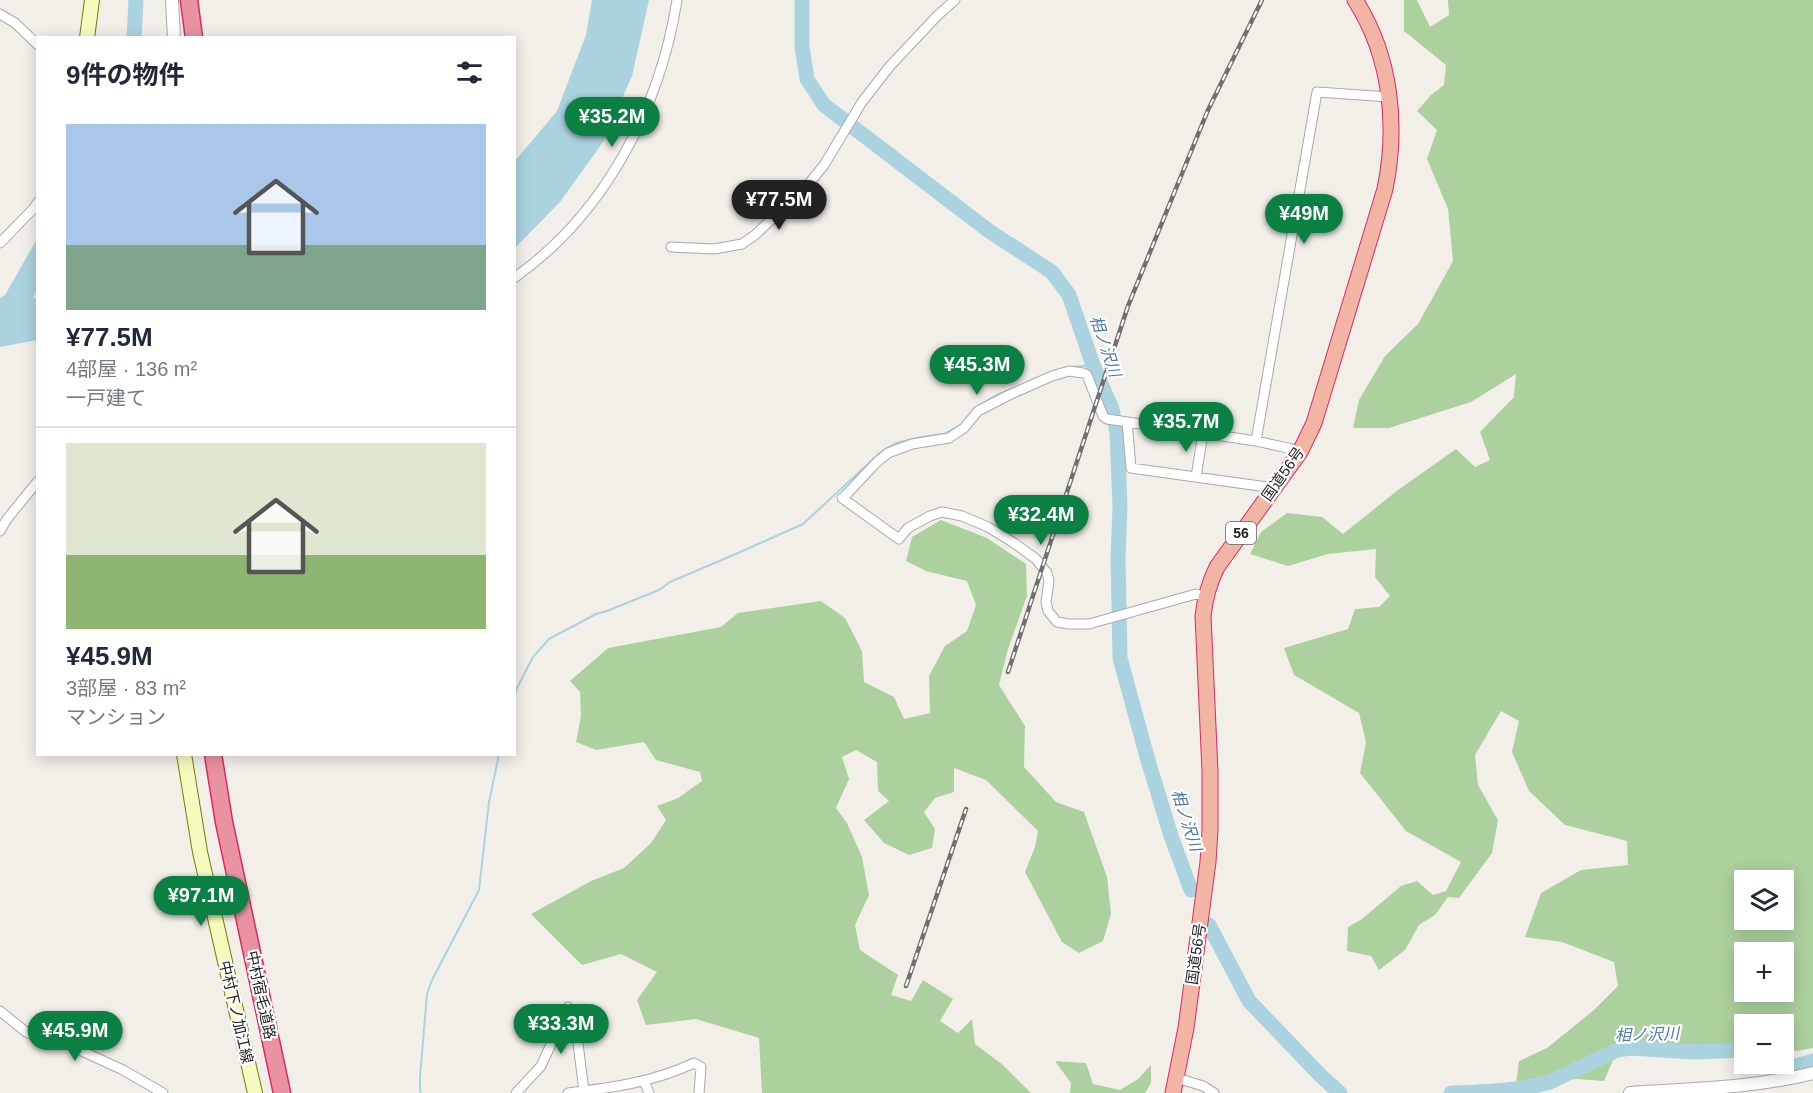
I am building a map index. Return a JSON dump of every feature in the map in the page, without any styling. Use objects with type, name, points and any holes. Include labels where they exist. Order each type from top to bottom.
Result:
[{"type":"highway","points":[[189,0],[194,36]]},
{"type":"highway","name":"国道56号","points":[[1175,1086],[1186,1028],[1204,897],[1210,830],[1210,771],[1203,616],[1205,596],[1216,567],[1300,452],[1314,423],[1385,189],[1390,164],[1389,97],[1385,67],[1373,35],[1355,0]]},
{"type":"highway","name":"中村宿毛道路","points":[[213,756],[226,833],[282,1093]]},
{"type":"main road","points":[[87,36],[92,0]]},
{"type":"main road","name":"中村下ノ加江線","points":[[184,756],[200,852],[255,1093]]},
{"type":"street","points":[[172,0],[174,36]]},
{"type":"street","points":[[516,276],[551,248],[579,220],[609,181],[639,127],[656,82],[677,0]]},
{"type":"street","points":[[671,247],[714,249],[742,244],[748,239],[807,186],[824,165],[857,110],[890,66],[955,0]]},
{"type":"street","points":[[0,14],[15,23],[36,43]]},
{"type":"street","points":[[1256,441],[1317,92],[1389,97]]},
{"type":"street","points":[[0,243],[36,205]]},
{"type":"street","points":[[1205,596],[1196,594],[1089,624],[1069,624],[1057,621],[1048,611],[1046,602],[1049,581],[1047,573],[1036,559],[988,527],[962,516],[942,512],[908,528],[899,539],[843,498],[888,453],[912,444],[949,438],[964,428],[978,411],[1009,394],[1052,376],[1069,372],[1087,375],[1103,416],[1107,419],[1256,441],[1300,452]]},
{"type":"street","points":[[1124,422],[1131,468],[1267,487],[1272,491]]},
{"type":"street","points":[[1196,477],[1203,433]]},
{"type":"street","points":[[0,531],[36,483]]},
{"type":"street","points":[[516,1093],[541,1066],[568,1007],[574,1012],[590,1091]]},
{"type":"street","points":[[0,1011],[26,1032],[33,1035],[58,1037],[163,1093]]},
{"type":"street","points":[[567,1093],[644,1081],[676,1072],[694,1063],[701,1067],[699,1093]]},
{"type":"street","points":[[1630,1093],[1738,1085],[1790,1079],[1813,1073]]},
{"type":"street","points":[[644,1081],[649,1093]]},
{"type":"street","points":[[1175,1086],[1203,1086],[1215,1093]]},
{"type":"green space","points":[[1404,0],[1417,0],[1430,27],[1449,15],[1448,0],[1813,0],[1813,1048],[1794,1051],[1794,1014],[1734,1014],[1734,1048],[1622,1040],[1604,1081],[1577,1079],[1516,1084],[1519,1061],[1547,1048],[1594,1010],[1618,986],[1614,962],[1562,942],[1525,937],[1541,893],[1581,870],[1628,865],[1627,841],[1565,825],[1529,791],[1512,752],[1519,721],[1501,711],[1475,755],[1478,785],[1498,820],[1492,853],[1459,898],[1448,897],[1435,915],[1419,925],[1405,950],[1379,970],[1371,956],[1347,951],[1348,927],[1362,919],[1401,886],[1417,881],[1433,895],[1446,891],[1461,862],[1406,831],[1360,773],[1366,742],[1359,713],[1294,675],[1284,648],[1348,629],[1355,609],[1379,607],[1390,596],[1375,577],[1376,549],[1328,554],[1288,566],[1250,554],[1261,532],[1287,513],[1322,517],[1343,534],[1398,490],[1456,449],[1475,467],[1490,460],[1480,432],[1514,397],[1516,374],[1471,402],[1389,428],[1353,428],[1359,400],[1385,356],[1418,324],[1453,261],[1448,209],[1427,159],[1437,130],[1417,111],[1431,95],[1444,85],[1446,65],[1404,31]]},
{"type":"green space","points":[[941,520],[987,538],[1026,564],[1027,596],[1008,649],[999,685],[1025,726],[1024,767],[1056,802],[1084,812],[1107,877],[1111,914],[1103,941],[1079,953],[1062,942],[1025,872],[1035,847],[1038,831],[986,780],[954,768],[954,792],[935,798],[924,812],[935,829],[932,848],[909,855],[884,843],[864,820],[889,801],[878,791],[877,762],[856,750],[842,757],[849,779],[836,808],[847,823],[862,857],[869,895],[855,925],[860,950],[898,975],[891,995],[911,1001],[923,980],[953,999],[940,1021],[958,1033],[972,1019],[975,1044],[1003,1065],[1031,1093],[762,1093],[759,1038],[696,1019],[646,1025],[637,1000],[657,972],[621,954],[582,965],[531,914],[591,881],[624,868],[651,843],[666,820],[657,806],[678,798],[702,781],[700,772],[656,760],[644,742],[596,750],[576,742],[581,716],[580,692],[570,681],[608,648],[721,627],[738,613],[821,601],[845,618],[862,651],[864,682],[894,697],[904,719],[930,713],[929,676],[945,646],[967,631],[976,605],[967,581],[926,571],[906,561],[912,537]]},
{"type":"green space","points":[[1055,1061],[1086,1063],[1093,1084],[1120,1090],[1138,1079],[1151,1065],[1151,1083],[1145,1093],[1070,1093],[1071,1083]]},
{"type":"water","points":[[592,0],[649,0],[632,76],[603,142],[560,202],[516,247],[516,160],[557,111],[586,35]]},
{"type":"water","points":[[36,241],[36,292],[33,298],[36,299],[36,340],[0,347],[0,298],[5,295]]},
{"type":"waterway","points":[[134,36],[136,0]]},
{"type":"waterway","name":"相ノ沢川","points":[[802,0],[802,47],[807,79],[824,105],[989,231],[1052,272],[1069,295],[1093,365],[1112,409],[1117,433],[1120,507],[1118,557],[1120,658],[1171,836],[1191,890]]},
{"type":"waterway","points":[[1071,367],[1093,365]]},
{"type":"waterway","points":[[980,405],[1007,391]]},
{"type":"waterway","points":[[516,692],[533,657],[549,639],[596,614],[659,590],[670,582],[803,524],[882,451],[896,443],[944,434],[962,424]]},
{"type":"waterway","points":[[421,1093],[420,1077],[427,994],[479,890],[489,802],[499,756]]},
{"type":"waterway","name":"相ノ沢川","points":[[1209,925],[1249,1001],[1340,1093]]},
{"type":"waterway","name":"相ノ沢川","points":[[1451,1093],[1513,1089],[1550,1082],[1617,1050],[1630,1048],[1694,1052],[1734,1050]]},
{"type":"waterway","name":"相ノ沢川","points":[[1794,1067],[1813,1061]]},
{"type":"railway","points":[[1008,672],[1128,306],[1208,110],[1262,0]]},
{"type":"railway","points":[[906,986],[966,809]]}]
